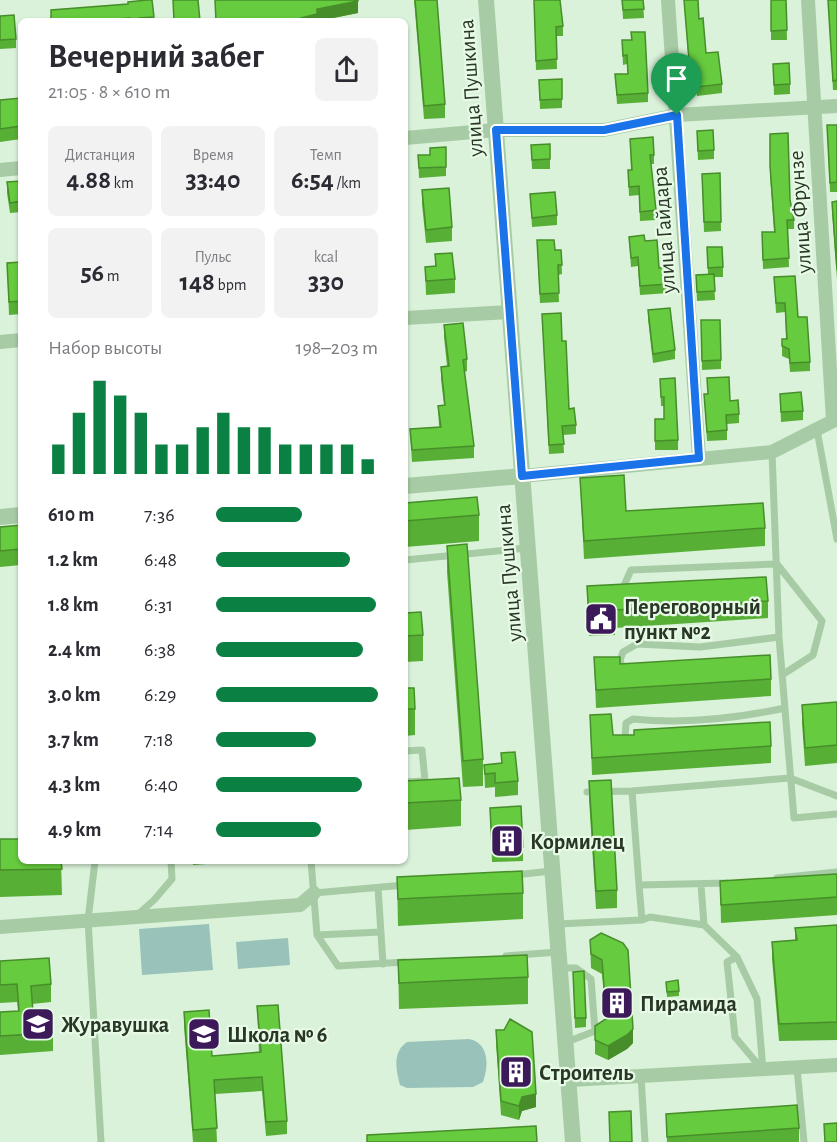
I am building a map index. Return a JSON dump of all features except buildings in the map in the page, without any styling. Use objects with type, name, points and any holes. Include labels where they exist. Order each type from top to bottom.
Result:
[{"type":"street","name":"улица Пушкина","points":[[486,0],[522,476],[530,548],[573,1142]]},
{"type":"street","name":"улица Гайдара","points":[[668,0],[699,458]]},
{"type":"street","name":"улица Фрунзе","points":[[807,0],[835,420]]},
{"type":"street","points":[[408,138],[496,130],[604,130],[677,115],[837,106]]},
{"type":"street","points":[[0,170],[18,168]]},
{"type":"street","points":[[408,318],[510,312]]},
{"type":"street","points":[[0,342],[18,340]]},
{"type":"street","points":[[408,486],[772,452],[835,420]]},
{"type":"street","points":[[0,517],[18,515]]},
{"type":"street","points":[[0,927],[300,905],[314,893]]},
{"type":"street","points":[[570,1080],[837,1065]]},
{"type":"lane","points":[[817,430],[837,539]]},
{"type":"lane","points":[[772,452],[779,637],[794,818],[837,814]]},
{"type":"lane","points":[[408,560],[530,548]]},
{"type":"lane","points":[[620,592],[631,570],[777,564]]},
{"type":"lane","points":[[777,564],[822,621],[813,655],[782,675]]},
{"type":"lane","points":[[623,670],[620,660],[623,652],[637,644],[700,647],[779,637]]},
{"type":"lane","points":[[625,737],[626,723],[633,719],[736,718],[785,708]]},
{"type":"lane","points":[[408,751],[423,750],[424,781],[408,782]]},
{"type":"lane","points":[[587,792],[632,791],[790,778],[837,796]]},
{"type":"lane","points":[[632,791],[642,921]]},
{"type":"lane","points":[[95,864],[88,920],[101,1142]]},
{"type":"lane","points":[[133,918],[154,900],[172,879],[171,864]]},
{"type":"lane","points":[[311,864],[317,935],[338,966],[418,961]]},
{"type":"lane","points":[[511,875],[554,870]]},
{"type":"lane","points":[[769,879],[837,872]]},
{"type":"lane","points":[[639,885],[702,885],[735,882]]},
{"type":"lane","points":[[314,893],[411,885]]},
{"type":"lane","points":[[702,885],[704,925]]},
{"type":"lane","points":[[378,888],[382,964]]},
{"type":"lane","points":[[558,924],[642,921],[650,917],[704,925],[737,957],[757,999],[763,1070]]},
{"type":"lane","points":[[317,935],[381,932]]},
{"type":"lane","points":[[500,956],[561,960],[591,979],[594,1031],[567,1042]]},
{"type":"lane","points":[[737,957],[727,962],[735,1037],[763,1070]]},
{"type":"lane","points":[[797,1068],[804,1142]]},
{"type":"lane","points":[[641,1076],[645,1142]]},
{"type":"shaded area","points":[[209,924],[213,970],[142,975],[139,929]]},
{"type":"shaded area","points":[[288,938],[290,965],[238,969],[236,942]]},
{"type":"shaded area","points":[[469,1039],[480,1045],[486,1056],[483,1082],[473,1087],[407,1088],[400,1085],[396,1062],[399,1051],[407,1042]]},
{"type":"place","name":"Переговорный пункт №2","points":[[601,619]]},
{"type":"place","name":"Кормилец","points":[[507,841]]},
{"type":"place","name":"Пирамида","points":[[617,1003]]},
{"type":"place","name":"Журавушка","points":[[38,1024]]},
{"type":"place","name":"Школа № 6","points":[[204,1034]]},
{"type":"place","name":"Строитель","points":[[516,1072]]},
{"type":"route","points":[[677,115],[699,458],[522,476],[496,130],[604,130],[677,115]]}]
